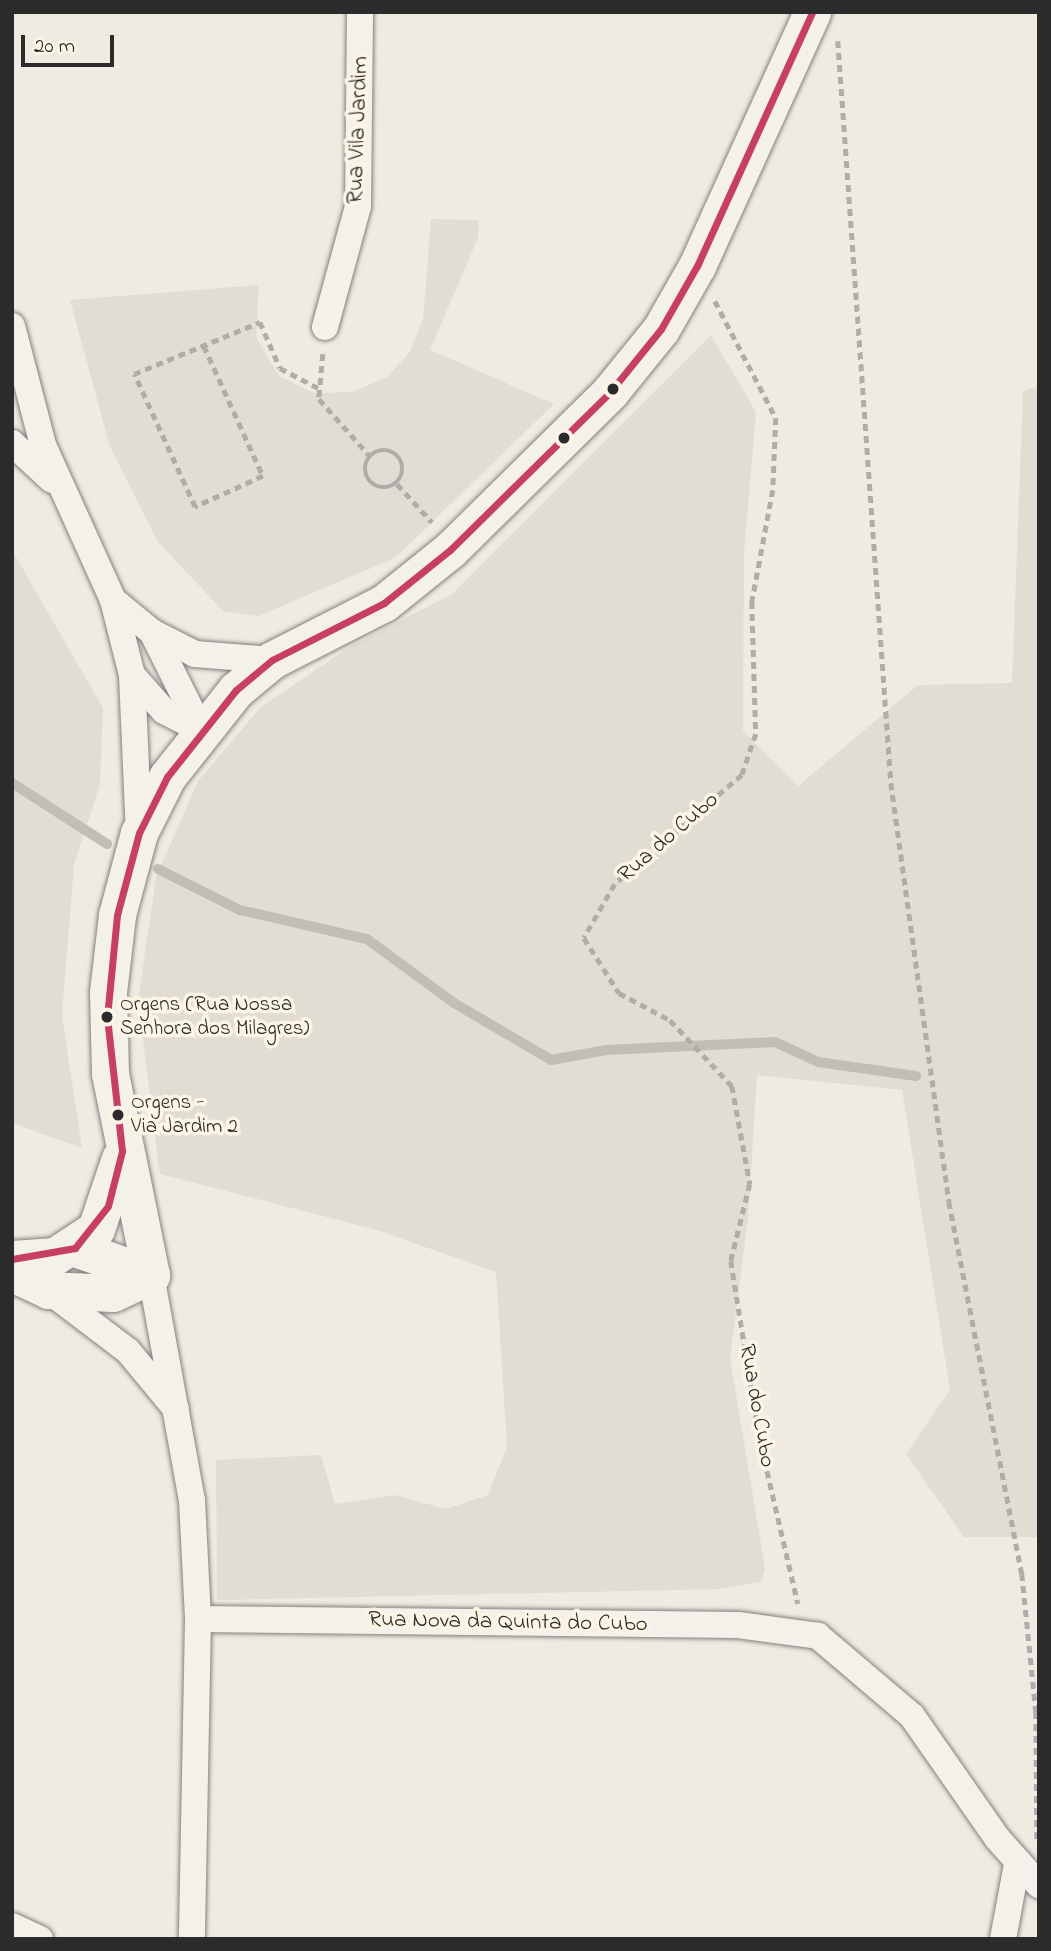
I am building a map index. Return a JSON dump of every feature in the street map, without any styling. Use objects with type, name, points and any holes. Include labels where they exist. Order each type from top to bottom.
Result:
[{"type":"street","name":"Rua Vila Jardim","points":[[325,327],[358,206],[360,12]]},
{"type":"street","points":[[192,1939],[198,1619],[192,1500],[180,1414],[122,1151],[110,1073],[108,992],[117,915],[139,833],[167,777],[201,730],[272,660],[384,603],[450,550],[610,392],[660,329],[697,266],[825,23]]},
{"type":"street","points":[[12,326],[59,486],[113,600],[132,675],[139,833]]},
{"type":"street","points":[[12,443],[59,486]]},
{"type":"street","points":[[113,600],[152,632],[195,654],[272,660]]},
{"type":"street","points":[[152,632],[201,730]]},
{"type":"street","points":[[132,675],[164,711],[201,730]]},
{"type":"street","points":[[75,1248],[108,1206],[122,1151]]},
{"type":"street","points":[[12,1259],[75,1248],[151,1275]]},
{"type":"street","points":[[12,1273],[48,1290],[128,1351],[180,1414]]},
{"type":"street","points":[[48,1290],[113,1293],[151,1275]]},
{"type":"street","name":"Rua Nova da Quinta do Cubo","points":[[198,1619],[738,1625],[818,1636]]},
{"type":"street","points":[[818,1636],[912,1716],[1017,1864],[1038,1884]]},
{"type":"street","points":[[1003,1939],[1017,1864]]},
{"type":"street","points":[[12,1926],[40,1939]]},
{"type":"path","points":[[825,23],[891,782],[949,1202],[1022,1574],[1036,1712],[1038,1884]]},
{"type":"path","name":"Rua do Cubo","points":[[697,266],[776,418],[772,491],[752,602],[756,734],[742,775],[614,884],[584,938],[619,993],[678,1028],[732,1086],[750,1184],[731,1262],[759,1436],[798,1604],[818,1636]]},
{"type":"path","points":[[204,346],[260,321],[280,368],[320,389]]},
{"type":"path","points":[[325,327],[319,399],[370,456],[370,483],[379,488],[397,484]]},
{"type":"path","points":[[202,341],[204,346],[263,476],[195,507],[134,374],[202,341]]},
{"type":"path","points":[[370,456],[389,451],[398,456],[403,465],[397,484]]},
{"type":"path","points":[[397,484],[432,523]]},
{"type":"shaded area","points":[[431,219],[479,220],[478,238],[430,350],[554,404],[395,558],[258,616],[223,611],[158,542],[110,447],[70,300],[259,285],[256,337],[279,376],[314,393],[353,392],[387,377],[410,352],[423,319]]},
{"type":"shaded area","points":[[711,335],[756,412],[744,552],[743,731],[798,786],[918,685],[1012,683],[1023,391],[1039,386],[1039,1537],[964,1537],[906,1454],[950,1390],[902,1090],[757,1075],[748,1219],[730,1358],[765,1568],[761,1582],[720,1589],[217,1600],[216,1460],[321,1455],[335,1504],[394,1495],[446,1509],[488,1495],[507,1447],[496,1272],[377,1230],[160,1174],[138,1001],[156,877],[198,781],[261,707],[351,646],[452,594]]},
{"type":"shaded area","points":[[12,550],[103,708],[100,784],[74,865],[62,1016],[82,1148],[12,1123]]},
{"type":"waterway","points":[[12,783],[107,844]]},
{"type":"waterway","points":[[158,869],[240,910],[367,939],[454,1003],[551,1060],[606,1050],[775,1042],[818,1062],[916,1076]]},
{"type":"transit line","points":[[12,1259],[75,1248],[108,1206],[122,1151],[107,1017],[117,915],[139,833],[167,777],[236,690],[272,660],[384,603],[450,550],[610,392],[661,329],[697,266],[812,12]]},
{"type":"place","name":"Orgens (Rua Nossa Senhora dos Milagres)","points":[[107,1017]]},
{"type":"place","name":"Orgens - Via Jardim 2","points":[[118,1115]]}]
